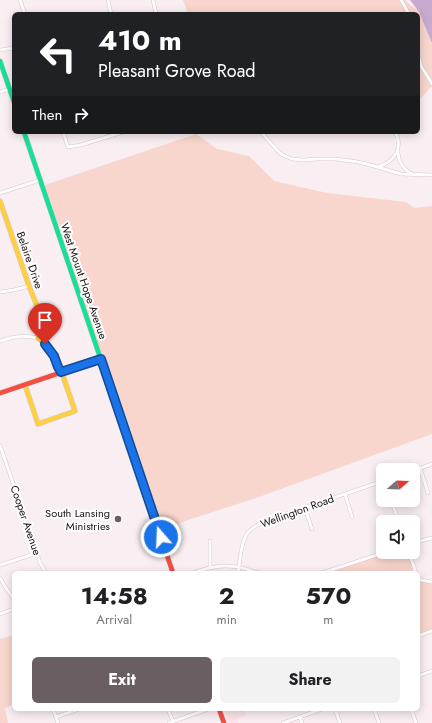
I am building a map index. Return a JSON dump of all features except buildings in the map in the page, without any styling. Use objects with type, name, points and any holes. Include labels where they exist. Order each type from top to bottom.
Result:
[{"type":"street","points":[[20,0],[24,12]]},
{"type":"street","points":[[108,0],[111,12]]},
{"type":"street","points":[[153,0],[156,12]]},
{"type":"street","points":[[401,0],[408,12]]},
{"type":"street","points":[[0,50],[12,48]]},
{"type":"street","points":[[0,62],[12,96]]},
{"type":"street","points":[[420,62],[432,84]]},
{"type":"street","points":[[0,92],[10,89]]},
{"type":"street","name":"West Mount Hope Avenue","points":[[25,134],[172,571]]},
{"type":"street","points":[[64,134],[68,147],[81,145],[117,134]]},
{"type":"street","points":[[263,134],[281,154],[292,159],[335,159],[352,161],[401,174],[432,175]]},
{"type":"street","points":[[265,134],[266,138]]},
{"type":"street","points":[[396,134],[398,139],[398,157],[407,172],[412,174]]},
{"type":"street","points":[[378,167],[391,160],[397,153],[398,149]]},
{"type":"street","points":[[0,193],[40,180]]},
{"type":"street","name":"Belaire Drive","points":[[0,201],[37,306],[39,321],[38,338]]},
{"type":"street","points":[[0,292],[29,286]]},
{"type":"street","points":[[0,341],[22,335],[38,338],[45,344],[54,356],[63,376],[75,411],[38,424],[25,385]]},
{"type":"street","points":[[0,393],[101,359]]},
{"type":"street","name":"Cooper Avenue","points":[[0,444],[40,563],[45,571]]},
{"type":"street","points":[[428,493],[420,468],[432,464]]},
{"type":"street","name":"Wellington Road","points":[[238,571],[244,538],[249,531],[257,525],[376,483]]},
{"type":"street","points":[[345,494],[352,516]]},
{"type":"street","points":[[305,508],[312,529]]},
{"type":"street","points":[[420,541],[432,538]]},
{"type":"street","points":[[210,541],[210,568]]},
{"type":"street","points":[[0,565],[37,552]]},
{"type":"street","points":[[331,571],[376,555]]},
{"type":"street","points":[[411,559],[415,571]]},
{"type":"street","points":[[200,571],[222,566],[239,567],[252,571]]},
{"type":"street","points":[[0,578],[12,597]]},
{"type":"street","points":[[420,579],[432,582]]},
{"type":"street","points":[[0,614],[12,610]]},
{"type":"street","points":[[420,636],[432,633]]},
{"type":"street","points":[[420,675],[432,671]]},
{"type":"street","points":[[54,711],[58,723]]},
{"type":"street","points":[[56,717],[73,711]]},
{"type":"street","points":[[169,711],[173,722]]},
{"type":"street","points":[[169,723],[180,721],[203,711]]},
{"type":"street","points":[[220,711],[224,723]]},
{"type":"street","points":[[283,723],[316,711]]},
{"type":"street","points":[[336,711],[340,723]]},
{"type":"street","points":[[375,711],[379,723]]},
{"type":"street","points":[[412,711],[416,723]]},
{"type":"street","points":[[300,717],[302,723]]},
{"type":"shaded area","points":[[183,0],[405,0],[419,12],[187,12]]},
{"type":"shaded area","points":[[410,0],[432,0],[432,43],[420,12]]},
{"type":"shaded area","points":[[420,14],[432,43],[432,88],[431,87],[420,99]]},
{"type":"shaded area","points":[[196,134],[217,149],[249,156],[274,181],[327,193],[406,202],[414,208],[432,206],[432,434],[253,499],[164,529],[134,455],[42,186]]},
{"type":"shaded area","points":[[376,557],[376,559],[410,559],[415,571],[330,571]]},
{"type":"shaded area","points":[[420,579],[432,583],[432,629],[420,633]]},
{"type":"shaded area","points":[[12,636],[12,705],[5,708],[8,723],[0,723],[0,639]]},
{"type":"shaded area","points":[[226,711],[244,711],[246,716],[237,719],[238,723],[229,723]]},
{"type":"traffic: fast","points":[[0,61],[12,96]]},
{"type":"traffic: fast","points":[[25,134],[124,428]]},
{"type":"traffic: slow","points":[[0,201],[37,306],[39,321],[38,338],[45,344],[54,356],[63,376],[75,411],[38,424],[25,385]]},
{"type":"traffic: jam","points":[[0,393],[101,359]]},
{"type":"traffic: jam","points":[[124,428],[172,571]]},
{"type":"traffic: jam","points":[[220,711],[224,723]]},
{"type":"place","name":"South Lansing Ministries","points":[[118,519]]},
{"type":"route","points":[[45,344],[54,356],[61,372],[101,359],[161,537]]}]
